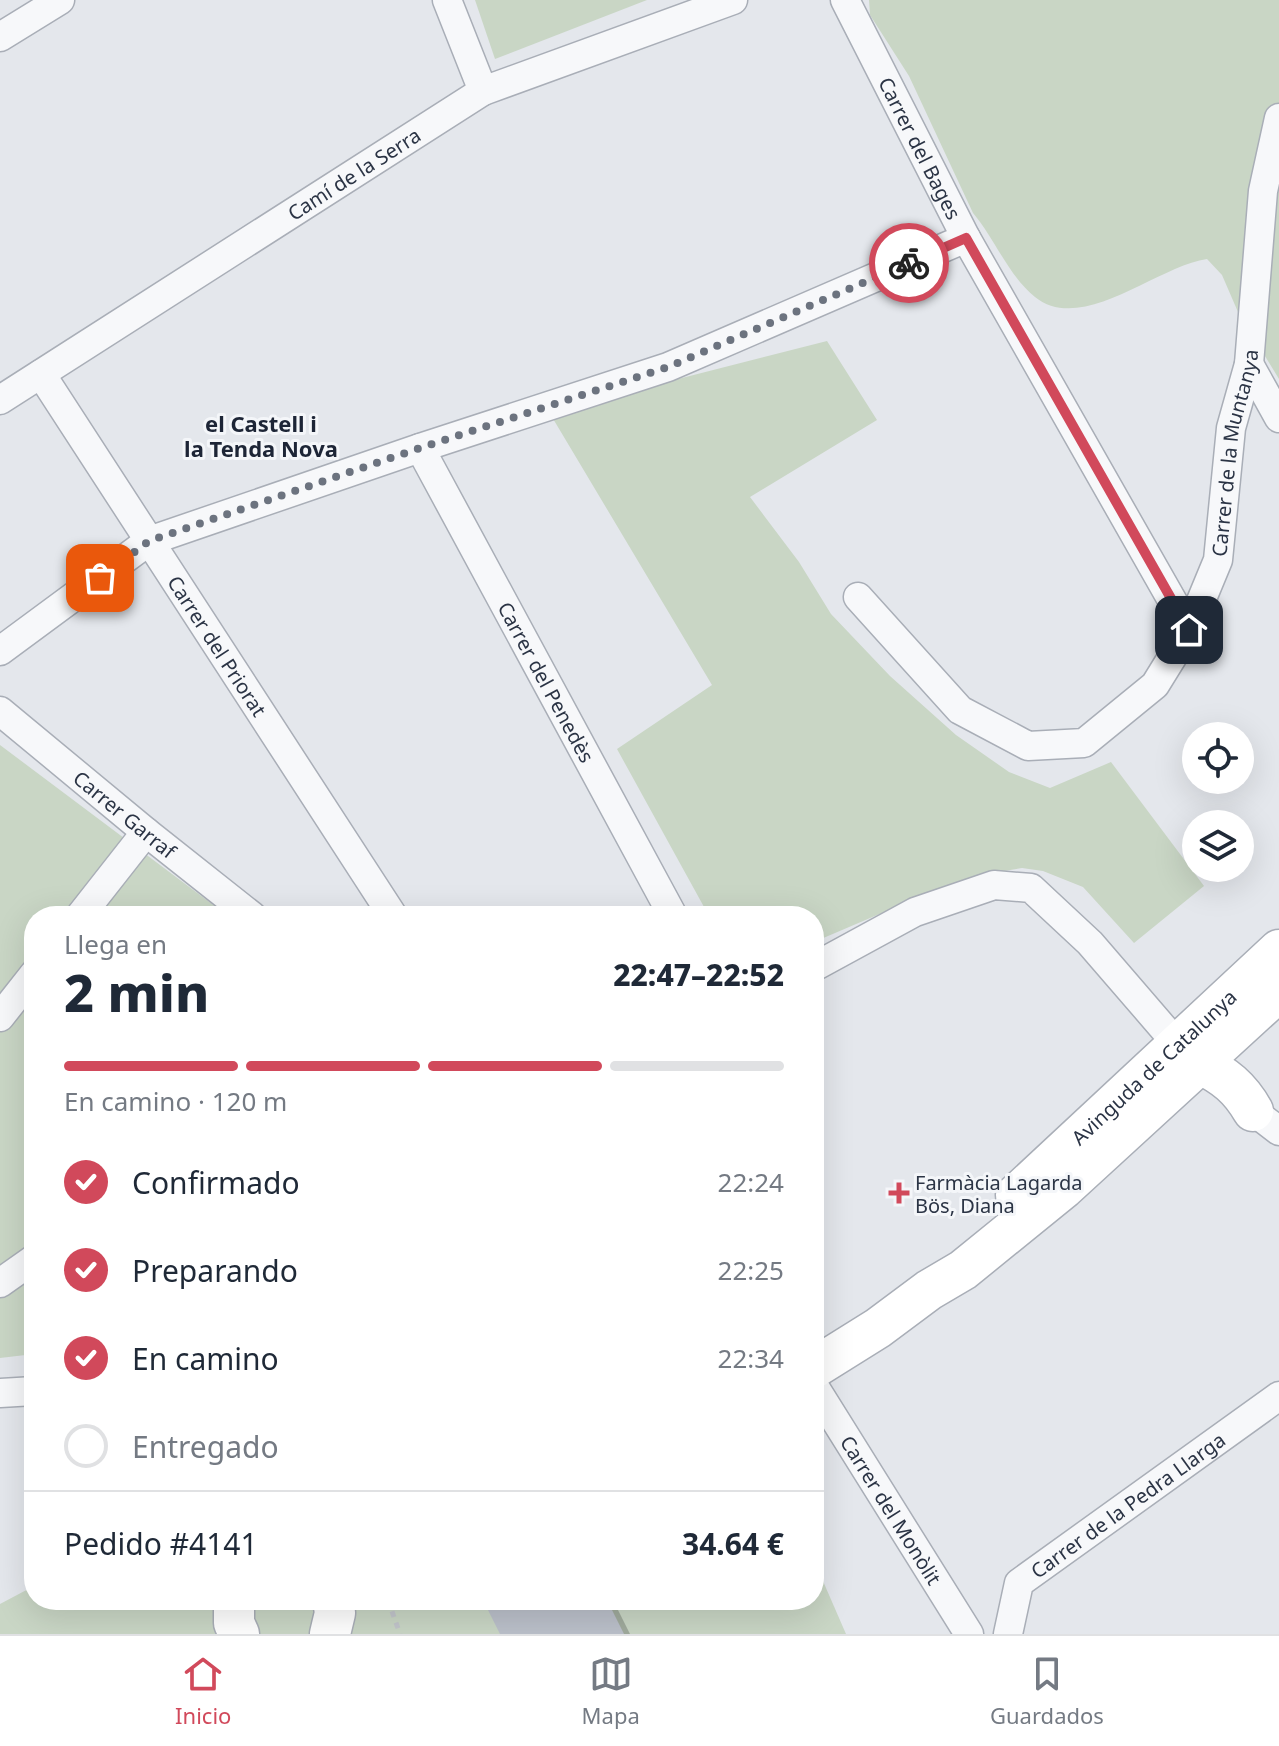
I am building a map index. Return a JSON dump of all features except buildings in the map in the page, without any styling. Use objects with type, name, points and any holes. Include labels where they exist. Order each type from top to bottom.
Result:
[{"type":"street","points":[[0,37],[60,0]]},
{"type":"street","points":[[447,0],[483,91]]},
{"type":"street","name":"Camí de la Serra","points":[[0,400],[483,91],[733,0]]},
{"type":"street","name":"Carrer del Bages","points":[[845,0],[966,238],[1189,630]]},
{"type":"street","name":"Carrer de la Muntanya","points":[[858,597],[960,710],[1028,746],[1084,743],[1155,685],[1189,630],[1218,560],[1231,428],[1249,364],[1263,191],[1279,118]]},
{"type":"street","points":[[0,651],[149,541],[668,367],[966,238]]},
{"type":"street","points":[[1249,364],[1279,418]]},
{"type":"street","name":"Carrer del Priorat","points":[[41,374],[386,906]]},
{"type":"street","name":"Carrer del Penedès","points":[[420,448],[668,906]]},
{"type":"street","name":"Carrer Garraf","points":[[0,711],[239,906]]},
{"type":"street","points":[[88,906],[146,832]]},
{"type":"street","points":[[824,962],[915,912],[994,885],[1031,888],[1090,943],[1190,1054],[1224,1076],[1258,1111]]},
{"type":"street","name":"Avinguda de Catalunya","points":[[929,1290],[953,1254],[1022,1189],[1073,1161],[1172,1072],[1279,950]]},
{"type":"street","name":"Avinguda de Catalunya","points":[[824,1362],[963,1270],[1064,1188],[1161,1101],[1194,1046],[1206,1039],[1279,969]]},
{"type":"street","points":[[0,1017],[24,987]]},
{"type":"street","name":"Avinguda de Catalunya","points":[[1190,1054],[1279,991]]},
{"type":"street","points":[[1258,1111],[1241,1071],[1248,1051],[1279,1017]]},
{"type":"street","points":[[1161,1101],[1188,1088],[1207,1089],[1258,1111]]},
{"type":"street","points":[[0,1283],[24,1266]]},
{"type":"street","points":[[0,1393],[24,1392]]},
{"type":"street","name":"Carrer de la Pedra Llarga","points":[[1008,1634],[1019,1583],[1279,1396]]},
{"type":"street","name":"Carrer del Monòlit","points":[[824,1402],[969,1634]]},
{"type":"path","points":[[392,1610],[400,1634]]},
{"type":"green space","points":[[475,0],[647,0],[495,59]]},
{"type":"green space","points":[[869,0],[1279,0],[1279,379],[1238,312],[1222,275],[1207,259],[1187,264],[1097,304],[1075,308],[1054,307],[1025,288],[973,213],[909,76],[870,15]]},
{"type":"green space","points":[[827,341],[877,420],[750,497],[799,562],[831,614],[890,676],[956,735],[1009,772],[1050,788],[1111,762],[1182,857],[1182,882],[1201,882],[1204,886],[1134,943],[1083,887],[1043,871],[1022,868],[979,875],[938,889],[824,938],[824,906],[703,906],[617,749],[712,685],[549,412]]},
{"type":"green space","points":[[0,745],[215,906],[24,906],[24,1355],[0,1358]]},
{"type":"green space","points":[[824,1583],[846,1634],[0,1634],[0,1604],[24,1591],[24,1610],[824,1610]]},
{"type":"way so far","points":[[100,578],[149,541],[668,367],[909,263]]},
{"type":"place","name":"Farmàcia Lagarda Bös, Diana","points":[[899,1193]]},
{"type":"district","name":"el Castell i la Tenda Nova","points":[[261,436]]},
{"type":"route","points":[[909,263],[966,238],[1189,630]]}]
